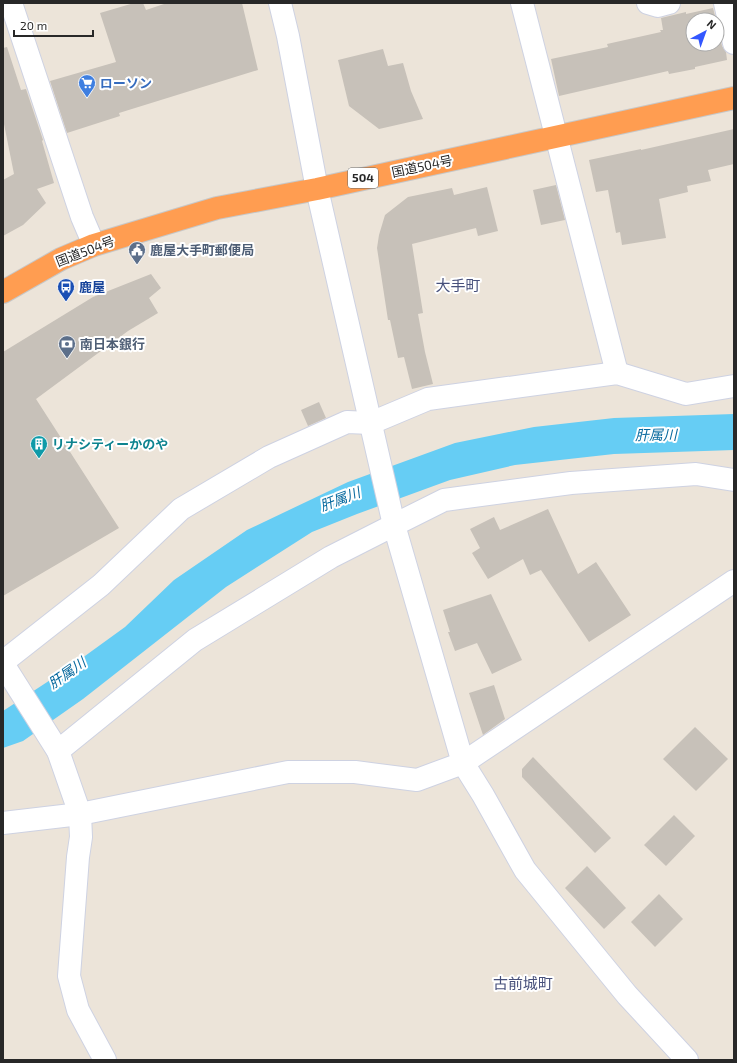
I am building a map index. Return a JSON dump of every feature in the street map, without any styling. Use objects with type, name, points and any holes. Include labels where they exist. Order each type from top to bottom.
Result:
[{"type":"highway","name":"国道504号","points":[[3,291],[61,259],[94,246],[217,208],[316,189],[734,98]]},
{"type":"street","points":[[11,3],[82,217],[94,246]]},
{"type":"street","points":[[280,3],[288,36],[316,189],[394,525],[463,763],[483,795],[525,870],[627,994],[687,1060]]},
{"type":"street","points":[[522,3],[617,372]]},
{"type":"street","points":[[648,3],[658,6],[669,3]]},
{"type":"street","points":[[726,3],[734,43]]},
{"type":"street","points":[[105,1060],[78,1010],[68,976],[78,857],[81,838],[80,814],[55,745],[4,665],[101,585],[181,509],[269,456],[346,422],[371,422],[428,399],[617,372],[686,394],[734,386]]},
{"type":"street","points":[[55,745],[195,640],[331,558],[444,500],[571,483],[696,474],[734,480]]},
{"type":"street","points":[[3,823],[80,814],[288,772],[355,772],[417,780],[463,763],[734,581]]},
{"type":"water","name":"肝属川","points":[[734,414],[734,450],[614,454],[515,465],[450,480],[312,532],[226,587],[83,699],[23,741],[3,748],[3,711],[67,669],[125,627],[174,580],[247,530],[348,482],[455,443],[534,427],[614,418]]},
{"type":"building","points":[[134,3],[143,3],[146,10],[167,3],[242,3],[258,70],[119,113],[120,116],[67,133],[50,81],[116,62],[100,13]]},
{"type":"building","points":[[713,8],[714,12],[695,12]]},
{"type":"building","points":[[685,12],[685,52],[725,52],[725,50],[727,60],[695,67],[695,69],[669,74],[668,71],[559,96],[551,59],[608,47],[607,44],[661,32],[660,30],[663,30],[661,18]]},
{"type":"building","points":[[7,47],[21,90],[26,89],[43,140],[42,141],[54,183],[37,189],[46,203],[23,225],[3,236],[3,180],[14,174],[3,119],[3,48]]},
{"type":"building","points":[[383,49],[388,66],[403,63],[411,91],[423,119],[379,129],[349,106],[338,60]]},
{"type":"building","points":[[734,129],[734,164],[708,170],[711,181],[687,186],[688,192],[659,199],[666,238],[622,245],[620,232],[616,233],[608,190],[596,192],[589,160]]},
{"type":"building","points":[[556,185],[565,220],[541,225],[533,190]]},
{"type":"building","points":[[487,187],[498,231],[478,236],[476,228],[412,244],[423,313],[418,314],[433,384],[412,389],[404,357],[398,358],[390,320],[388,320],[377,248],[385,215],[408,197],[452,188],[454,195]]},
{"type":"building","name":"リナシティーかのや","points":[[151,274],[161,288],[149,298],[158,313],[128,331],[36,399],[119,528],[3,596],[3,352],[93,297]]},
{"type":"building","points":[[319,402],[326,418],[308,426],[301,410]]},
{"type":"building","points":[[548,509],[578,574],[596,562],[631,615],[589,642],[541,570],[530,575],[523,559],[488,579],[472,553],[480,548],[470,529],[494,517],[500,530]]},
{"type":"building","points":[[491,594],[522,660],[492,674],[477,643],[455,651],[448,632],[450,632],[443,610]]},
{"type":"building","points":[[494,685],[505,719],[483,735],[469,693]]},
{"type":"building","points":[[695,727],[728,759],[696,791],[663,759]]},
{"type":"building","points":[[533,757],[611,838],[595,853],[522,777],[522,769]]},
{"type":"building","points":[[674,815],[695,836],[666,866],[644,845]]},
{"type":"building","points":[[587,866],[626,908],[604,929],[565,888]]},
{"type":"building","points":[[659,894],[683,919],[655,947],[631,922]]},
{"type":"place","name":"ローソン","points":[[87,98]]},
{"type":"place","name":"鹿屋大手町郵便局","points":[[137,265]]},
{"type":"place","name":"鹿屋","points":[[66,302]]},
{"type":"place","name":"南日本銀行","points":[[67,359]]},
{"type":"place","name":"リナシティーかのや","points":[[39,459]]},
{"type":"district","name":"大手町","points":[[458,286]]},
{"type":"district","name":"古前城町","points":[[523,984]]}]
